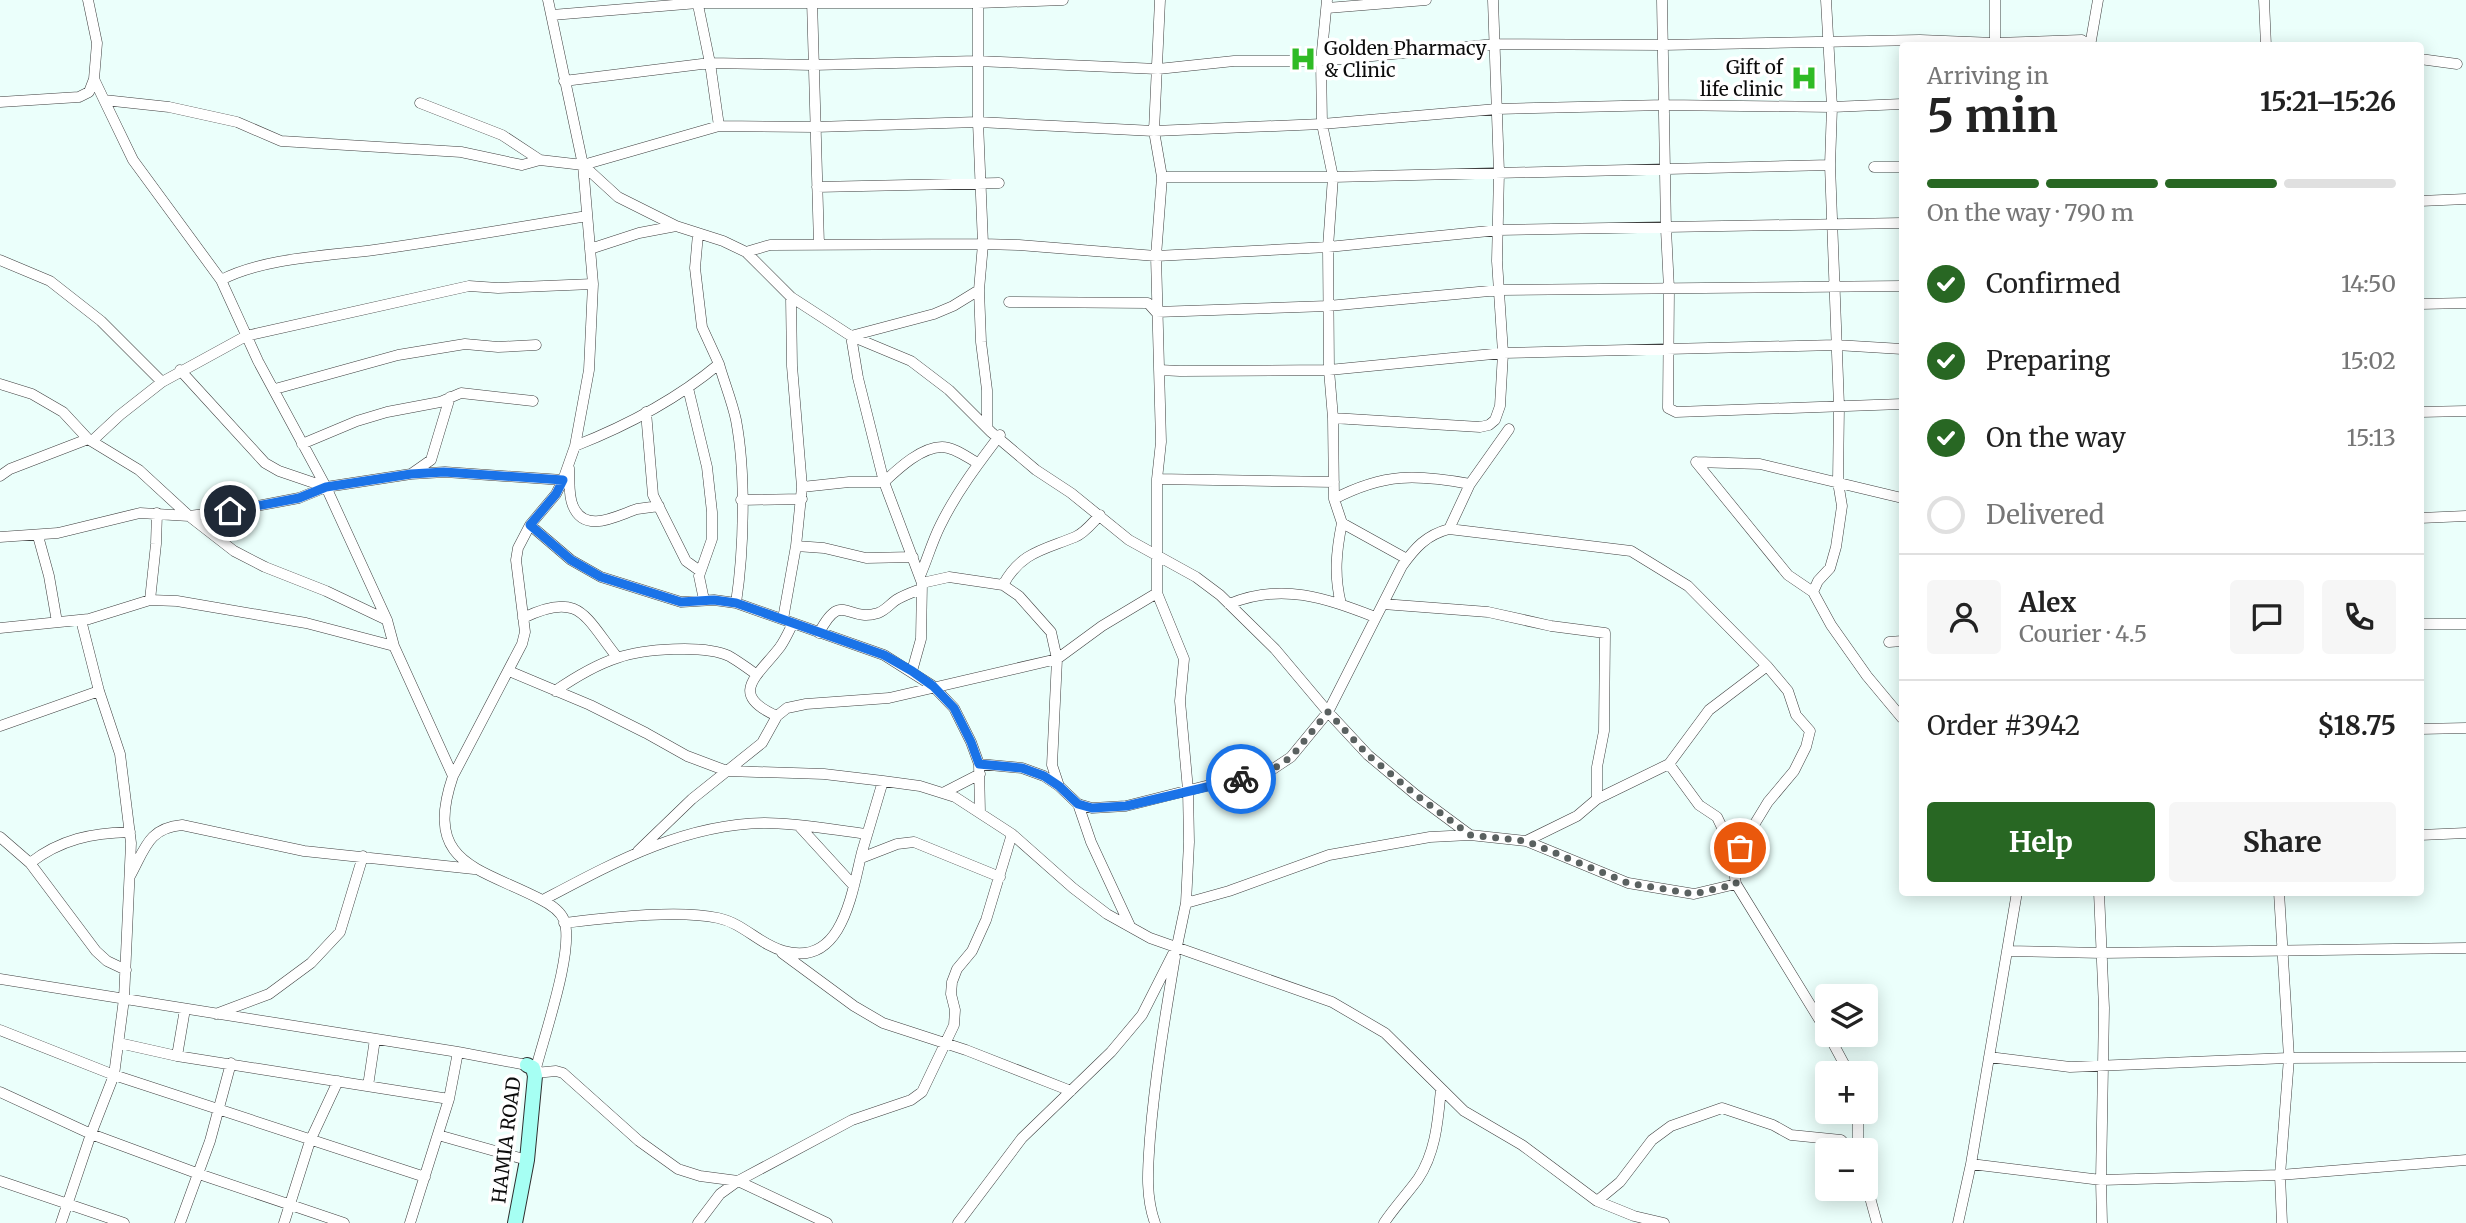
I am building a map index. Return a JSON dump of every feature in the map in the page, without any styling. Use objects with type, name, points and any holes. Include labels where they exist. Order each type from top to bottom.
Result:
[{"type":"street","points":[[0,102],[79,97],[89,92],[94,79],[97,43],[88,0]]},
{"type":"street","points":[[532,1070],[566,951],[564,919],[550,904],[474,869],[459,858],[446,835],[445,800],[453,776],[522,644],[525,632],[516,560],[530,525],[556,494],[563,480],[575,446],[589,370],[593,284],[583,165],[548,0]]},
{"type":"street","points":[[552,15],[697,2],[1063,0]]},
{"type":"street","points":[[1155,1223],[1147,1184],[1152,1112],[1157,1064],[1186,903],[1189,853],[1188,790],[1180,701],[1184,659],[1157,593],[1157,479],[1161,442],[1156,256],[1162,177],[1154,131],[1160,0]]},
{"type":"street","points":[[1341,604],[1336,583],[1336,565],[1342,523],[1334,499],[1334,418],[1329,370],[1328,247],[1334,177],[1322,124],[1321,61],[1327,4],[1426,0]]},
{"type":"street","points":[[1334,418],[1480,427],[1495,420],[1500,406],[1503,353],[1497,261],[1499,172],[1493,0]]},
{"type":"street","points":[[1662,0],[1669,289],[1667,404],[1671,410],[1899,404]]},
{"type":"street","points":[[1813,592],[1818,581],[1830,568],[1842,506],[1838,482],[1839,406],[1830,165],[1832,107],[1826,0]]},
{"type":"street","points":[[1995,0],[1995,42]]},
{"type":"street","points":[[2089,42],[2098,0]]},
{"type":"street","points":[[2264,0],[2266,42]]},
{"type":"street","points":[[697,2],[719,126]]},
{"type":"street","points":[[812,2],[819,245]]},
{"type":"street","points":[[978,2],[978,122],[983,244],[979,290],[981,342],[987,390],[987,428]]},
{"type":"street","points":[[564,81],[710,64],[813,65],[977,61],[1158,69],[1234,61],[1321,61],[1495,44],[1920,40],[1958,42]]},
{"type":"street","points":[[2038,42],[2084,42]]},
{"type":"street","points":[[2424,60],[2457,64]]},
{"type":"street","points":[[94,79],[133,160],[221,281],[246,336],[326,487],[387,620],[394,646],[453,776]]},
{"type":"street","points":[[104,100],[169,107],[237,122],[281,141],[461,152],[522,165],[540,160],[583,165],[719,126],[815,127],[978,122],[1154,131],[1322,124],[1497,109],[1899,104]]},
{"type":"street","points":[[420,103],[502,135],[540,160]]},
{"type":"street","points":[[583,165],[618,197],[676,226],[746,252],[791,297],[851,336],[911,361],[949,390],[987,428],[1036,470],[1100,515],[1129,540],[1208,585],[1275,649],[1368,755],[1470,835]]},
{"type":"street","points":[[1162,177],[1334,177],[1830,165]]},
{"type":"street","points":[[1874,167],[1899,167]]},
{"type":"street","points":[[817,187],[999,183]]},
{"type":"street","points":[[2424,201],[2466,200]]},
{"type":"street","points":[[221,281],[267,265],[587,216]]},
{"type":"street","points":[[746,252],[770,245],[983,244],[1156,256],[1328,247],[1499,230],[1899,223]]},
{"type":"street","points":[[590,249],[639,233],[676,226]]},
{"type":"street","points":[[698,233],[695,268],[702,327],[719,364],[736,418],[739,441],[741,573],[736,603]]},
{"type":"street","points":[[0,260],[50,281],[101,321],[162,382]]},
{"type":"street","points":[[0,477],[5,467],[90,440],[180,370],[246,336],[469,286],[498,288],[593,284]]},
{"type":"street","points":[[1156,312],[1328,306],[1500,290],[1899,286]]},
{"type":"street","points":[[851,336],[934,314],[979,290]]},
{"type":"street","points":[[777,716],[763,709],[750,696],[750,684],[782,645],[788,621],[802,499],[792,366],[791,297]]},
{"type":"street","points":[[1009,302],[1149,303],[1156,312]]},
{"type":"street","points":[[2424,304],[2466,303]]},
{"type":"street","points":[[851,336],[858,378],[884,482],[921,583]]},
{"type":"street","points":[[275,389],[398,355],[465,344],[498,347],[536,345]]},
{"type":"street","points":[[1158,370],[1329,370],[1503,353],[1836,345],[1899,349]]},
{"type":"street","points":[[575,446],[646,412],[688,388],[719,364]]},
{"type":"street","points":[[180,370],[265,463],[279,471],[326,487]]},
{"type":"street","points":[[0,384],[32,394],[63,412],[90,440],[139,470],[223,545],[253,562],[326,591],[387,620]]},
{"type":"street","points":[[688,388],[707,467],[712,512],[712,538],[700,571],[704,600]]},
{"type":"street","points":[[302,444],[357,421],[440,402],[461,393],[533,401]]},
{"type":"street","points":[[411,474],[431,460],[450,397]]},
{"type":"street","points":[[2424,412],[2466,411]]},
{"type":"street","points":[[646,412],[653,495],[686,561],[700,571]]},
{"type":"street","points":[[1448,529],[1470,484],[1509,429]]},
{"type":"street","points":[[912,671],[920,639],[921,583],[940,527],[962,486],[1001,433]]},
{"type":"street","points":[[802,488],[849,482],[884,482],[898,468],[930,450],[943,447],[978,463]]},
{"type":"street","points":[[1899,497],[1760,464],[1696,462],[1788,575],[1813,592],[1831,625],[1867,676],[1899,714]]},
{"type":"street","points":[[569,464],[573,506],[579,514],[592,521],[607,521],[638,509],[659,506]]},
{"type":"street","points":[[0,537],[38,536],[135,514],[189,516],[230,511],[287,501],[326,487],[411,474],[444,472],[563,480]]},
{"type":"street","points":[[1334,499],[1355,488],[1389,478],[1443,479],[1470,484]]},
{"type":"street","points":[[1157,479],[1334,482]]},
{"type":"street","points":[[741,500],[802,499]]},
{"type":"street","points":[[150,600],[157,513]]},
{"type":"street","points":[[1003,585],[1014,569],[1028,556],[1051,544],[1077,536],[1100,515]]},
{"type":"street","points":[[2424,517],[2466,516]]},
{"type":"street","points":[[1342,523],[1407,559]]},
{"type":"street","points":[[530,525],[571,560],[601,577],[681,602],[704,600],[736,603],[884,655],[912,671],[933,686],[954,708],[971,742],[979,769],[980,813]]},
{"type":"street","points":[[943,793],[979,769],[1022,768],[1044,776],[1078,804],[1092,808],[1108,808],[1242,779],[1273,769],[1291,757],[1328,712],[1382,604],[1415,548],[1434,533],[1448,529],[1631,551],[1688,586],[1788,691],[1796,715],[1810,731],[1806,747],[1794,771],[1768,802],[1740,848],[1736,884]]},
{"type":"street","points":[[38,536],[49,576],[57,622]]},
{"type":"street","points":[[796,546],[824,548],[866,558],[913,557]]},
{"type":"street","points":[[819,633],[832,611],[838,609],[872,615],[883,611],[921,583],[949,577],[1003,585],[1018,596],[1051,632],[1056,659],[1052,765],[1059,786]]},
{"type":"street","points":[[1229,604],[1251,595],[1275,592],[1341,604],[1376,617]]},
{"type":"street","points":[[638,851],[692,799],[762,743],[777,716],[787,708],[806,704],[889,698],[1056,659],[1111,620],[1157,593]]},
{"type":"street","points":[[0,628],[81,620],[150,600],[177,601],[306,624],[394,646]]},
{"type":"street","points":[[1382,604],[1488,612],[1551,626],[1605,633],[1604,731],[1597,767],[1597,799]]},
{"type":"street","points":[[523,618],[547,607],[562,605],[580,612],[617,657]]},
{"type":"street","points":[[61,1223],[114,1075],[126,970],[130,832],[120,754],[99,691],[81,620]]},
{"type":"street","points":[[2424,624],[2466,624]]},
{"type":"street","points":[[1889,642],[1899,641]]},
{"type":"street","points":[[555,691],[617,657],[650,652],[705,650],[727,655],[756,674]]},
{"type":"street","points":[[1526,841],[1577,816],[1597,799],[1669,764],[1709,710],[1767,666]]},
{"type":"street","points":[[509,671],[646,733],[687,757],[727,771],[824,774],[920,786],[955,797],[1012,834],[1107,914],[1150,938],[1332,1002],[1385,1033],[1464,1111],[1522,1145],[1597,1201],[1634,1216],[1664,1223]]},
{"type":"street","points":[[0,726],[99,691]]},
{"type":"street","points":[[2424,729],[2466,728]]},
{"type":"street","points":[[1669,764],[1699,805],[1717,817],[1730,844],[1736,884],[1815,1012]]},
{"type":"street","points":[[773,947],[796,953],[811,952],[828,943],[838,930],[848,909],[883,781]]},
{"type":"street","points":[[1078,804],[1091,842],[1130,927]]},
{"type":"street","points":[[543,900],[638,851],[666,840],[715,828],[766,823],[867,834]]},
{"type":"street","points":[[129,878],[152,836],[168,826],[182,825],[304,851],[474,869]]},
{"type":"street","points":[[800,827],[854,886]]},
{"type":"street","points":[[30,863],[47,850],[64,842],[105,833],[130,832]]},
{"type":"street","points":[[2424,835],[2466,833]]},
{"type":"street","points":[[698,1223],[720,1194],[738,1181],[852,1120],[917,1097],[922,1092],[956,1019],[951,994],[952,982],[957,970],[972,951],[986,920],[1012,834]]},
{"type":"street","points":[[1186,903],[1229,891],[1329,855],[1430,837],[1470,835],[1526,841],[1628,883],[1694,894],[1736,884]]},
{"type":"street","points":[[0,838],[30,863],[96,951],[107,961],[126,970]]},
{"type":"street","points":[[861,858],[897,844],[914,842],[1000,877]]},
{"type":"street","points":[[215,1014],[269,993],[311,962],[341,932],[363,856]]},
{"type":"street","points":[[1958,1223],[1971,1164],[2016,896]]},
{"type":"street","points":[[2099,896],[2104,1064],[2102,1223]]},
{"type":"street","points":[[2279,896],[2289,1058],[2280,1175],[2282,1223]]},
{"type":"street","points":[[564,923],[683,914],[719,918],[741,926],[868,1015],[901,1030],[966,1050],[1071,1091]]},
{"type":"street","points":[[958,1223],[965,1210],[1023,1138],[1111,1052],[1142,1015],[1177,946]]},
{"type":"street","points":[[2007,951],[2102,953],[2466,948]]},
{"type":"street","points":[[0,979],[458,1052],[532,1070],[564,1073],[639,1141],[678,1169],[700,1177],[738,1181],[827,1223]]},
{"type":"street","points":[[177,1056],[185,1009]]},
{"type":"street","points":[[0,1030],[114,1075],[425,1177]]},
{"type":"street","points":[[368,1086],[376,1039]]},
{"type":"street","points":[[119,1044],[177,1056],[449,1099]]},
{"type":"street","points":[[410,1223],[449,1099],[458,1052]]},
{"type":"street","points":[[1989,1057],[2070,1068],[2104,1064],[2289,1058],[2466,1057]]},
{"type":"street","points":[[180,1223],[199,1174],[231,1063]]},
{"type":"street","name":"HAMIA ROAD","points":[[515,1223],[527,1160],[532,1070]]},
{"type":"street","points":[[284,1223],[310,1141],[338,1082]]},
{"type":"street","points":[[1384,1223],[1418,1179],[1430,1156],[1437,1132],[1441,1088]]},
{"type":"street","points":[[0,1092],[91,1134],[344,1223]]},
{"type":"street","points":[[1597,1201],[1619,1182],[1652,1140],[1671,1126],[1722,1108],[1773,1125],[1791,1135],[1821,1138]]},
{"type":"street","points":[[438,1135],[527,1160]]},
{"type":"street","points":[[1971,1164],[2101,1180],[2280,1175],[2466,1160]]},
{"type":"street","points":[[0,1181],[124,1223]]},
{"type":"street","points":[[1871,1201],[1877,1223]]},
{"type":"way so far","points":[[1241,779],[1273,769],[1291,757],[1328,712],[1368,755],[1470,835],[1526,841],[1628,883],[1694,894],[1736,884],[1740,848]]},
{"type":"place","name":"Golden Pharmacy & Clinic","points":[[1303,59]]},
{"type":"place","name":"Gift of life clinic","points":[[1804,78]]},
{"type":"route","points":[[230,511],[299,498],[326,487],[411,474],[444,472],[563,480],[556,494],[530,525],[571,560],[601,577],[631,587],[681,602],[714,600],[736,603],[884,655],[933,686],[954,708],[979,764],[1022,768],[1044,776],[1078,804],[1092,808],[1126,806],[1241,779]]}]
